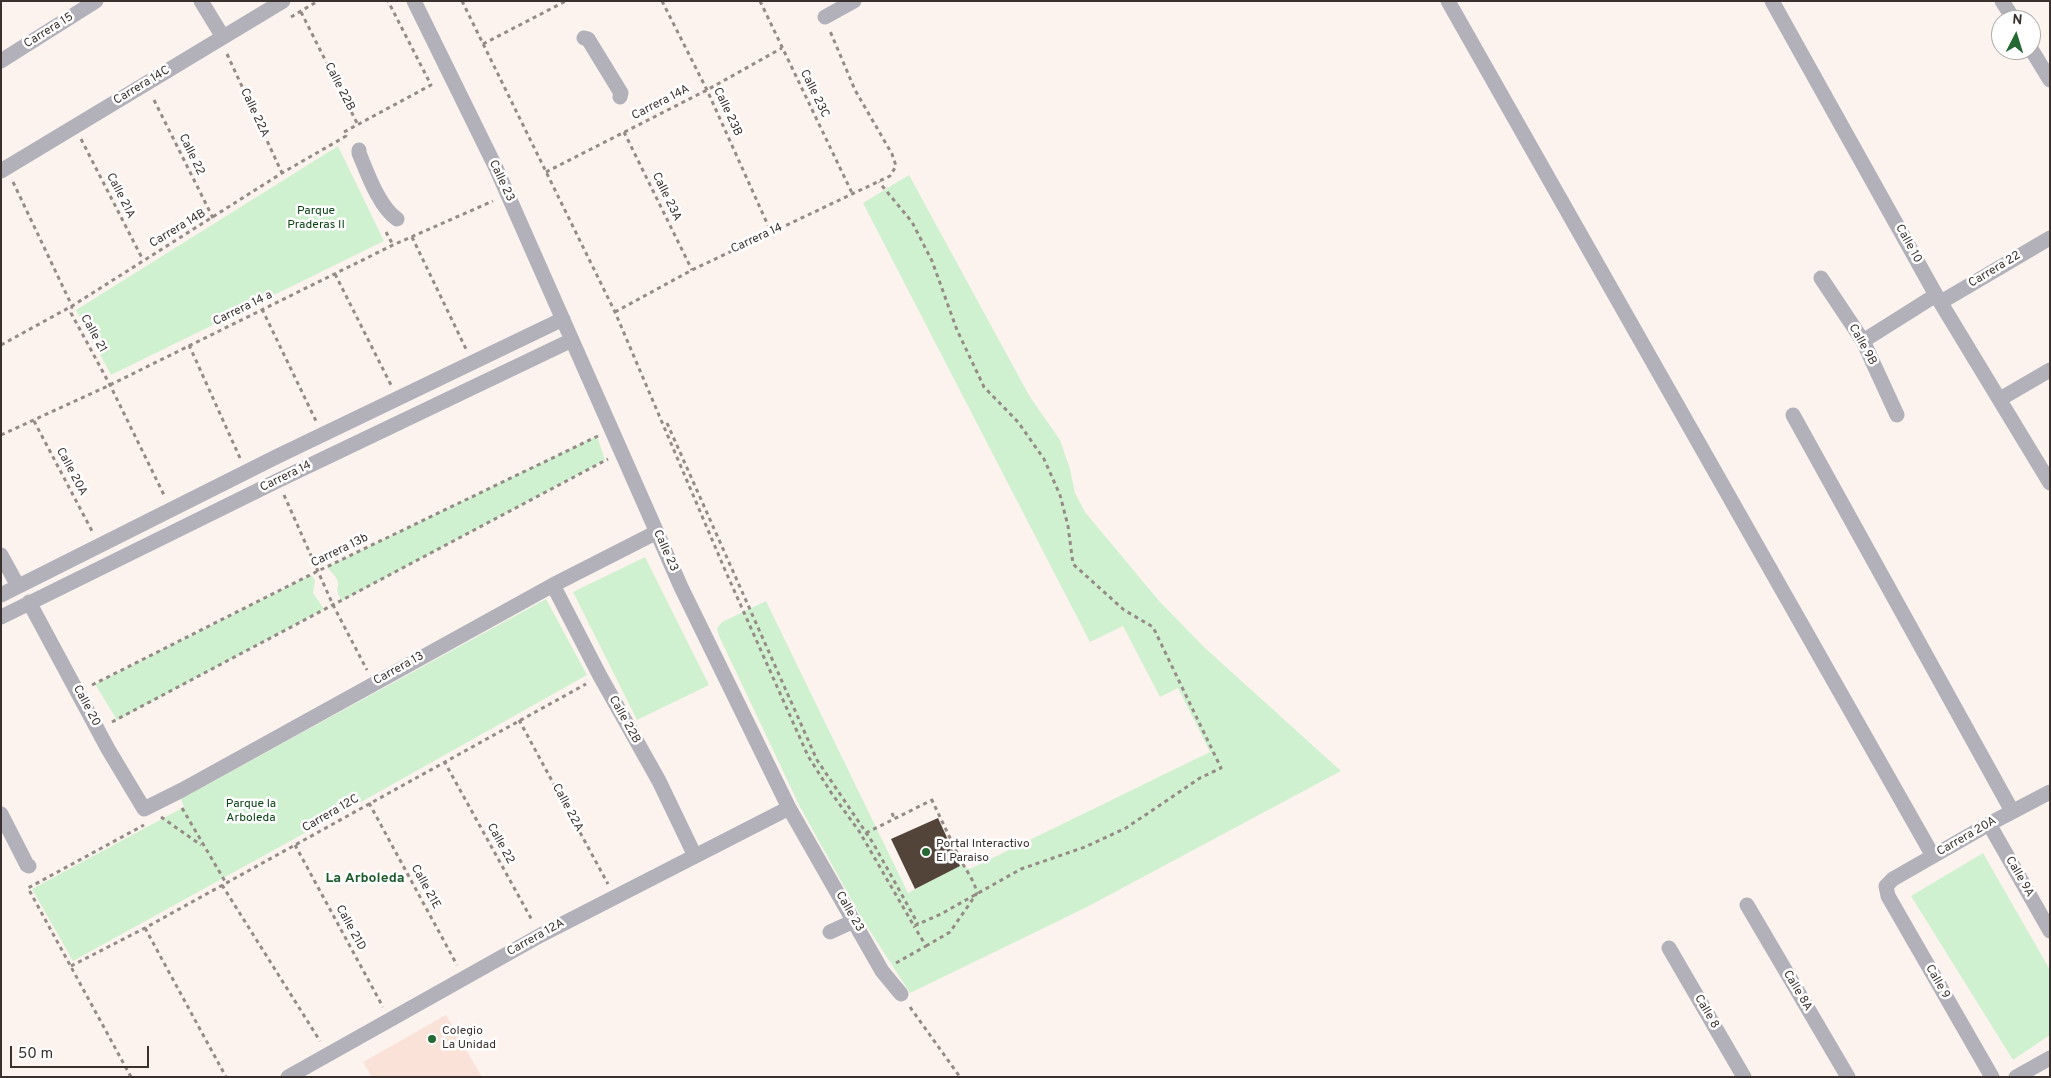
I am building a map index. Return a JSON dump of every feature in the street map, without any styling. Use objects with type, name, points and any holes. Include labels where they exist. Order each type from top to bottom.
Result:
[{"type":"street","name":"Carrera 15","points":[[1,61],[96,1]]},
{"type":"street","points":[[201,1],[223,37]]},
{"type":"street","name":"Carrera 14C","points":[[7,175],[223,37],[283,1]]},
{"type":"street","name":"Calle 23","points":[[414,1],[496,168],[681,587],[789,808],[882,971],[901,994]]},
{"type":"street","points":[[825,17],[854,1]]},
{"type":"street","points":[[1448,1],[1933,856]]},
{"type":"street","name":"Calle 10","points":[[1772,1],[1939,298],[2048,476]]},
{"type":"street","points":[[584,38],[588,39],[621,94],[620,97]]},
{"type":"street","points":[[2038,60],[2050,80]]},
{"type":"street","points":[[359,150],[372,184],[390,214],[397,219]]},
{"type":"street","name":"Carrera 22","points":[[1862,341],[2050,238]]},
{"type":"street","name":"Calle 9B","points":[[1821,278],[1862,341],[1897,415]]},
{"type":"street","name":"Carrera 14","points":[[1,595],[278,456],[563,319]]},
{"type":"street","name":"Carrera 14","points":[[1,617],[277,481],[572,340]]},
{"type":"street","points":[[2000,399],[2050,370]]},
{"type":"street","points":[[1793,415],[2012,811]]},
{"type":"street","name":"Carrera 13","points":[[147,813],[173,794],[553,584],[657,532]]},
{"type":"street","points":[[1,555],[18,586]]},
{"type":"street","name":"Calle 22B","points":[[553,584],[600,676],[659,782],[696,856]]},
{"type":"street","name":"Calle 20","points":[[30,602],[98,729],[147,813]]},
{"type":"street","name":"Carrera 20A","points":[[1886,886],[1893,879],[1933,856],[2012,811],[2050,792]]},
{"type":"street","name":"Carrera 12A","points":[[288,1077],[540,935],[789,808]]},
{"type":"street","points":[[1,814],[29,866]]},
{"type":"street","name":"Calle 9A","points":[[1989,824],[2050,931]]},
{"type":"street","name":"Calle 9","points":[[1886,886],[1888,896],[1992,1077]]},
{"type":"street","name":"Calle 8A","points":[[1747,905],[1848,1077]]},
{"type":"street","points":[[830,932],[854,921]]},
{"type":"street","name":"Calle 8","points":[[1669,948],[1744,1077]]},
{"type":"street","points":[[2016,1077],[2050,1058]]},
{"type":"path","name":"Calle 22B","points":[[298,7],[358,125],[431,85],[388,1]]},
{"type":"path","points":[[462,1],[615,312],[725,570],[808,756],[861,835],[926,946]]},
{"type":"path","name":"Calle 23B","points":[[662,1],[707,90],[771,232]]},
{"type":"path","name":"Calle 23C","points":[[760,1],[853,195]]},
{"type":"path","points":[[483,44],[564,2]]},
{"type":"path","name":"Carrera 14","points":[[615,312],[692,270],[890,176],[896,166],[892,154],[855,90],[825,17]]},
{"type":"path","name":"Carrera 14A","points":[[546,172],[707,90],[782,48]]},
{"type":"path","name":"Calle 22A","points":[[227,54],[282,173]]},
{"type":"path","name":"Calle 22","points":[[154,100],[213,218]]},
{"type":"path","name":"Carrera 14B","points":[[1,345],[72,306],[282,173],[346,136],[344,132],[358,125]]},
{"type":"path","name":"Calle 23A","points":[[624,132],[692,270]]},
{"type":"path","name":"Calle 21A","points":[[81,139],[143,260]]},
{"type":"path","name":"Calle 21","points":[[7,175],[72,306],[71,312],[110,385],[164,496]]},
{"type":"path","points":[[878,182],[912,222],[932,261],[957,330],[984,387],[1018,422],[1044,459],[1060,495],[1068,526],[1073,564],[1124,610],[1153,627],[1221,768],[1200,778],[1126,828],[1085,847],[1021,869],[941,914],[914,926]]},
{"type":"path","name":"Carrera 14 a","points":[[1,435],[110,385],[412,237],[493,201],[497,210]]},
{"type":"path","points":[[412,237],[468,353]]},
{"type":"path","points":[[335,274],[393,389]]},
{"type":"path","points":[[262,309],[317,424]]},
{"type":"path","points":[[189,345],[241,460]]},
{"type":"path","name":"Calle 20A","points":[[34,421],[93,532]]},
{"type":"path","points":[[667,423],[817,760],[866,833],[918,924]]},
{"type":"path","name":"Carrera 13b","points":[[78,692],[318,571],[584,441],[612,430]]},
{"type":"path","points":[[98,729],[620,452]]},
{"type":"path","points":[[277,481],[333,605],[374,683]]},
{"type":"path","points":[[156,500],[173,492]]},
{"type":"path","points":[[85,536],[101,528]]},
{"type":"path","name":"Carrera 12C","points":[[71,966],[145,928],[600,676]]},
{"type":"path","name":"Calle 22A","points":[[520,720],[615,897]]},
{"type":"path","name":"Calle 22","points":[[444,761],[540,935]]},
{"type":"path","points":[[173,794],[224,884],[328,1055]]},
{"type":"path","points":[[861,835],[931,798],[960,859],[974,883],[977,893]]},
{"type":"path","name":"Calle 21E","points":[[369,803],[465,978]]},
{"type":"path","points":[[131,1077],[28,888],[147,813],[160,816],[202,846]]},
{"type":"path","points":[[160,816],[167,813]]},
{"type":"path","points":[[892,813],[894,818]]},
{"type":"path","name":"Calle 21D","points":[[295,845],[390,1019]]},
{"type":"path","points":[[882,971],[950,932],[977,893]]},
{"type":"path","points":[[145,928],[226,1077]]},
{"type":"path","points":[[901,994],[960,1077]]},
{"type":"shaded area","name":"Colegio La Unidad","points":[[446,1015],[482,1077],[372,1077],[363,1062]]},
{"type":"green space","name":"Parque Praderas II","points":[[338,146],[384,241],[111,375],[76,310]]},
{"type":"green space","points":[[909,175],[1030,397],[1060,440],[1070,469],[1075,493],[1085,512],[1160,602],[1205,648],[1341,771],[1085,908],[910,993],[861,917],[800,807],[719,636],[717,628],[722,622],[766,601],[908,893],[960,865],[970,869],[1210,752],[1178,688],[1160,697],[1123,626],[1090,642],[863,203]]},
{"type":"green space","points":[[597,436],[605,460],[341,601],[337,590],[337,580],[327,567]]},
{"type":"green space","points":[[645,557],[709,685],[637,720],[573,592]]},
{"type":"green space","points":[[311,575],[315,580],[313,593],[324,609],[117,720],[95,684]]},
{"type":"green space","name":"Parque la Arboleda","points":[[546,599],[587,675],[73,961],[32,889],[184,807],[181,799]]},
{"type":"green space","points":[[1983,853],[2050,970],[2050,1035],[2013,1060],[1911,896]]},
{"type":"building","name":"Portal Interactivo El Paraiso","points":[[938,818],[960,866],[915,889],[891,839]]},
{"type":"place","name":"Portal Interactivo El Paraiso","points":[[926,852]]},
{"type":"place","name":"Colegio La Unidad","points":[[432,1039]]},
{"type":"district","name":"La Arboleda","points":[[365,879]]}]
